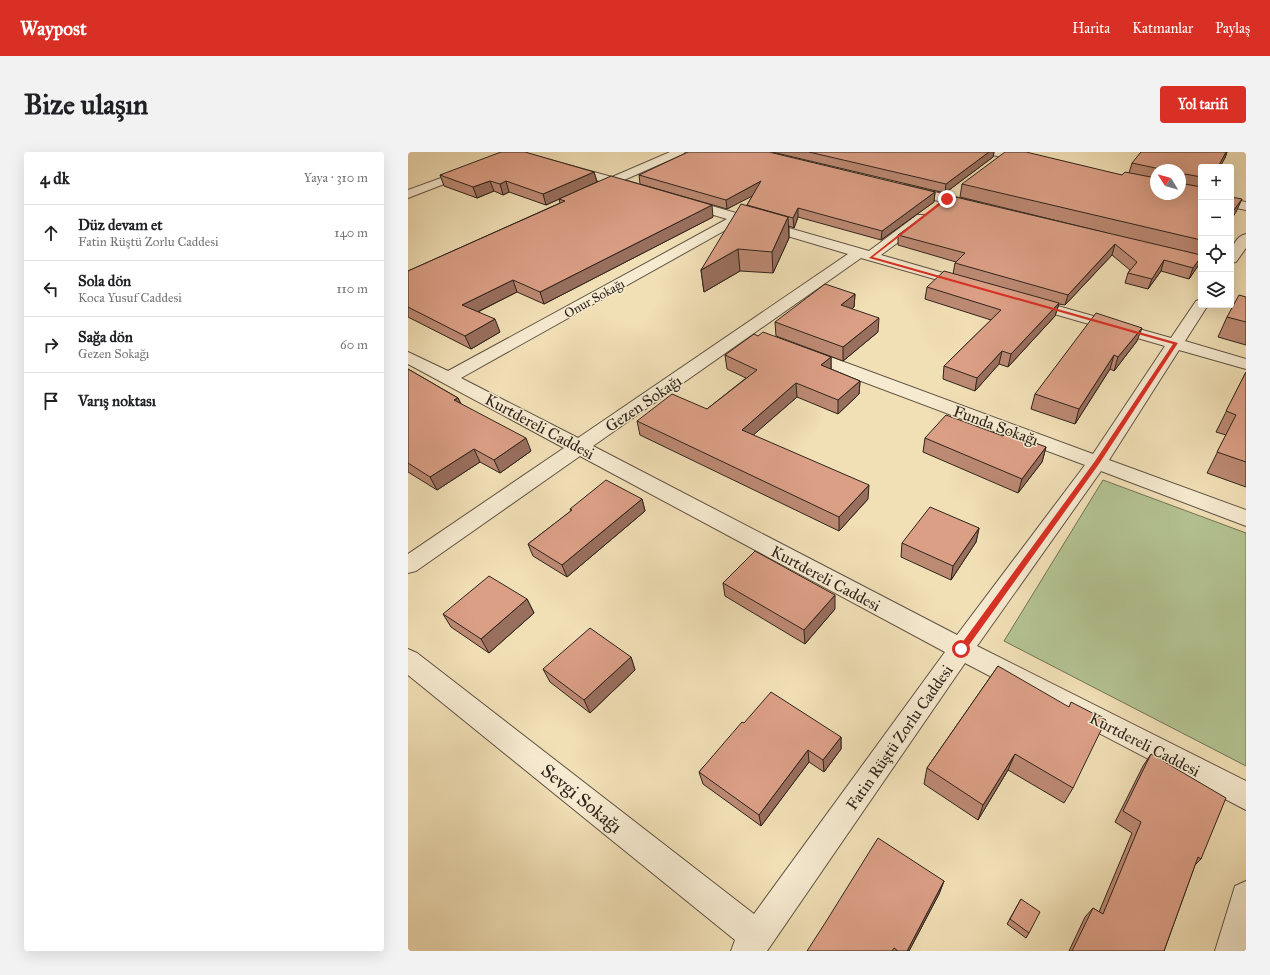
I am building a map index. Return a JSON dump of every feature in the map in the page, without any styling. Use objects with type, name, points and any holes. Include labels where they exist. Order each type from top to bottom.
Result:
[{"type":"street","points":[[592,190],[679,152]]},
{"type":"street","points":[[508,155],[613,181],[650,192]]},
{"type":"street","points":[[993,158],[1006,155],[1044,163]]},
{"type":"street","points":[[408,194],[479,167]]},
{"type":"street","points":[[894,186],[985,208]]},
{"type":"street","name":"Gezen Sokağı","points":[[408,565],[579,447],[754,335],[864,255],[932,210],[959,190]]},
{"type":"street","points":[[672,198],[977,287]]},
{"type":"street","points":[[1234,204],[1246,206]]},
{"type":"street","name":"Onur Sokağı","points":[[449,378],[738,218]]},
{"type":"street","points":[[1234,255],[1246,238]]},
{"type":"street","points":[[1015,298],[1246,364]]},
{"type":"street","name":"Fatin Rüştü Zorlu Caddesi","points":[[752,944],[961,649],[1097,463],[1198,308]]},
{"type":"street","name":"Funda Sokağı","points":[[784,346],[1246,518]]},
{"type":"street","name":"Kurtdereli Caddesi","points":[[408,357],[961,649],[1246,796]]},
{"type":"street","name":"Sevgi Sokağı","points":[[408,660],[752,944]]},
{"type":"street","points":[[1231,951],[1246,897]]},
{"type":"green space","points":[[1103,480],[1246,533],[1246,766],[1004,641]]},
{"type":"building","points":[[501,152],[525,152],[594,172],[543,194],[506,181],[500,184],[490,181],[473,187],[440,175]]},
{"type":"building","points":[[688,152],[769,152],[935,192],[882,231],[798,208],[793,218],[747,205],[761,181],[726,200],[639,175]]},
{"type":"building","points":[[809,152],[989,152],[946,184]]},
{"type":"building","points":[[1005,152],[1026,152],[1122,175],[1125,172],[1150,177],[1150,200],[1186,200],[1186,184],[1198,186],[1198,239],[962,184]]},
{"type":"building","points":[[1141,152],[1226,152],[1220,164],[1198,164],[1198,176],[1186,174],[1186,164],[1150,164],[1150,167],[1132,163]]},
{"type":"building","points":[[611,176],[712,205],[540,292],[513,280],[462,305],[495,319],[465,336],[408,307],[408,271],[565,201],[559,199]]},
{"type":"building","points":[[951,196],[1198,254],[1198,261],[1193,268],[1164,260],[1152,279],[1128,273],[1137,262],[1115,244],[1068,295],[955,263],[965,253],[898,235]]},
{"type":"building","points":[[1234,198],[1242,199],[1234,210]]},
{"type":"building","points":[[741,204],[788,217],[772,252],[738,249],[701,270]]},
{"type":"building","points":[[944,271],[1059,303],[1011,354],[1002,351],[977,378],[944,366],[1001,310],[927,287]]},
{"type":"building","points":[[825,284],[855,294],[841,305],[879,318],[843,347],[775,322]]},
{"type":"building","points":[[1239,295],[1246,297],[1246,322],[1227,317],[1232,308],[1234,308],[1234,304]]},
{"type":"building","points":[[1096,313],[1142,328],[1118,357],[1114,355],[1079,409],[1035,394]]},
{"type":"building","points":[[763,332],[831,357],[821,365],[860,381],[838,400],[796,383],[742,430],[869,485],[839,517],[637,421],[672,394],[707,409],[757,370],[725,355],[754,334],[758,336]]},
{"type":"building","points":[[408,369],[458,398],[454,400],[526,438],[494,460],[474,449],[430,477],[408,463]]},
{"type":"building","points":[[1246,372],[1246,462],[1217,452],[1236,415],[1226,411]]},
{"type":"building","points":[[946,415],[1003,436],[1007,432],[1046,447],[1022,479],[925,438]]},
{"type":"building","points":[[606,480],[642,499],[562,565],[528,544],[572,510],[570,509]]},
{"type":"building","points":[[930,507],[979,528],[953,566],[902,543]]},
{"type":"building","points":[[755,551],[835,595],[804,630],[723,583]]},
{"type":"building","points":[[489,576],[527,599],[481,639],[443,614]]},
{"type":"building","points":[[590,628],[631,657],[584,700],[543,669]]},
{"type":"building","points":[[998,666],[1069,707],[1071,702],[1106,720],[1073,788],[1015,754],[983,805],[927,768]]},
{"type":"building","points":[[771,692],[841,737],[823,760],[808,750],[759,815],[699,772],[742,722],[744,723]]},
{"type":"building","points":[[1151,754],[1226,798],[1201,859],[1198,857],[1164,951],[1072,951],[1093,908],[1103,914],[1141,822],[1123,811]]},
{"type":"building","points":[[878,838],[944,881],[907,951],[898,951],[894,948],[892,951],[807,951],[827,920]]},
{"type":"building","points":[[1021,899],[1040,912],[1029,933],[1010,919]]},
{"type":"route","points":[[947,199],[870,257],[1176,343],[1097,463],[961,649]]}]
